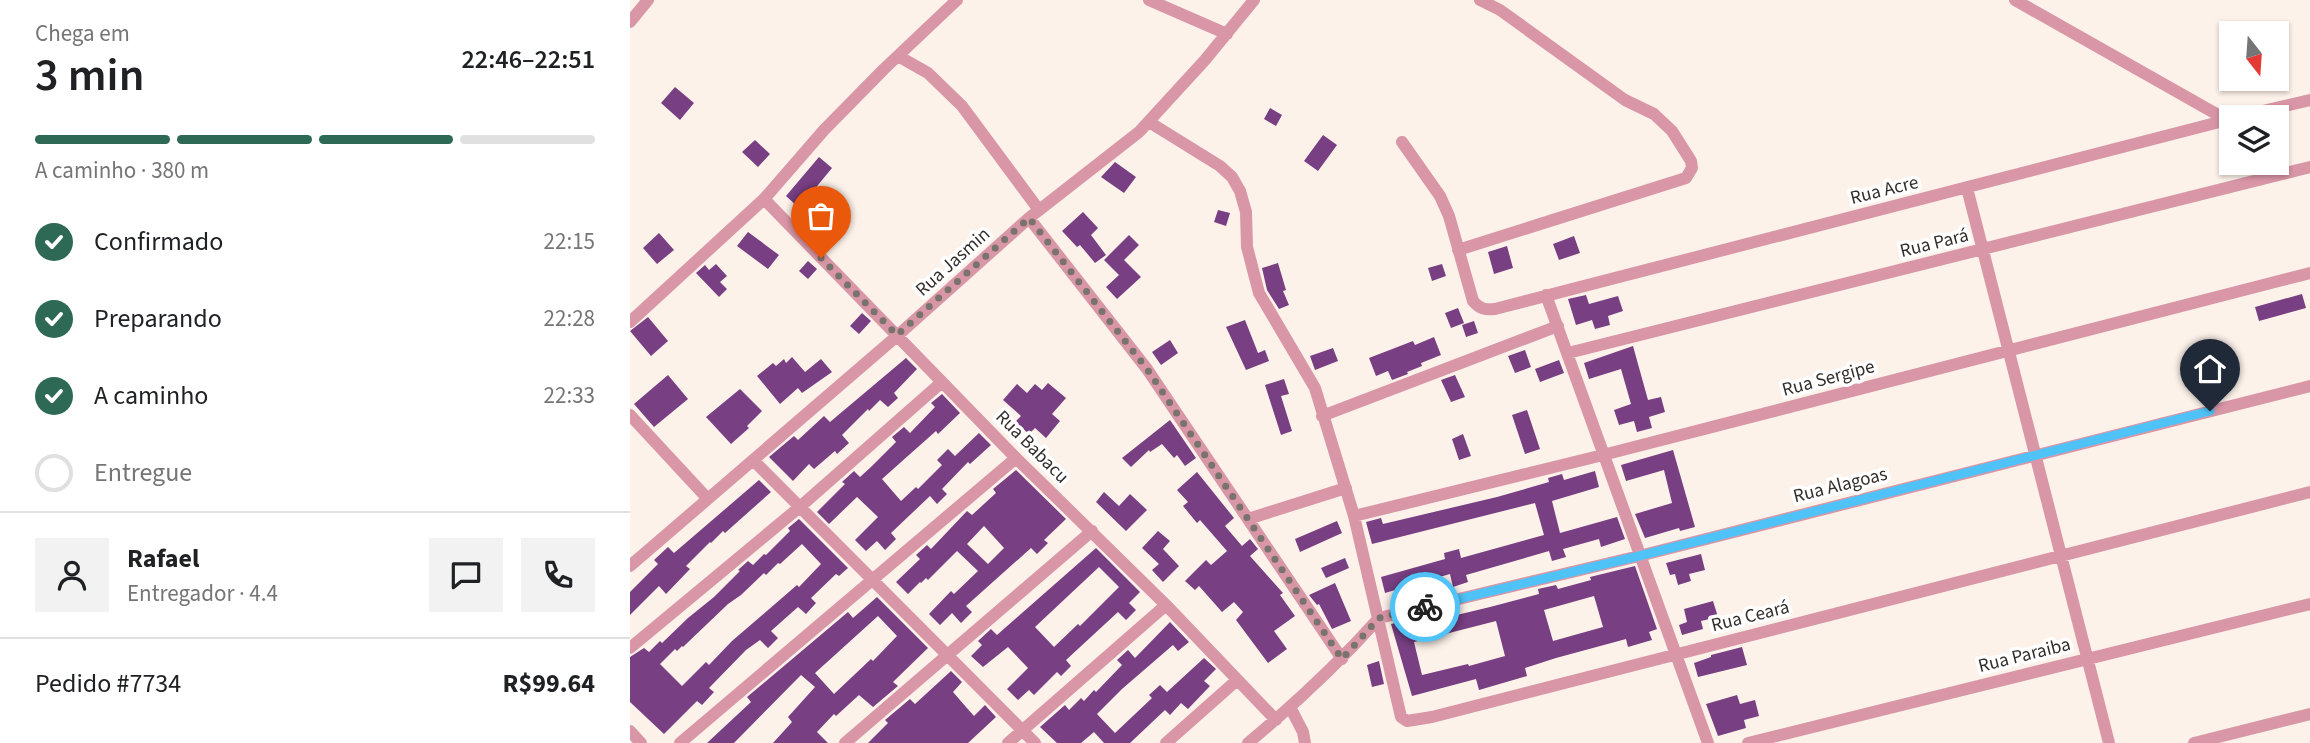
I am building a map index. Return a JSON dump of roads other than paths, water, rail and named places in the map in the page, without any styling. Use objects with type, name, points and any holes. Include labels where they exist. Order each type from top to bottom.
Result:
[{"type":"street","points":[[630,22],[648,0]]},
{"type":"street","points":[[630,322],[764,199],[824,130],[957,0]]},
{"type":"street","points":[[1149,0],[1227,34]]},
{"type":"street","name":"Rua Jasmin","points":[[630,566],[1034,214],[1139,132],[1254,0]]},
{"type":"street","points":[[1402,142],[1440,196],[1449,216],[1458,250],[1686,178],[1692,168],[1691,161],[1672,131],[1654,114],[1625,100],[1500,10],[1480,0]]},
{"type":"street","points":[[2015,0],[2219,112]]},
{"type":"street","points":[[898,56],[928,73],[962,106],[1034,214],[1147,369],[1342,659]]},
{"type":"street","name":"Rua Acre","points":[[2289,105],[2310,100]]},
{"type":"street","points":[[1149,122],[1220,166],[1232,177],[1240,191],[1246,212],[1247,247],[1259,293],[1315,388],[1322,416],[1558,326]]},
{"type":"street","name":"Rua Acre","points":[[1458,250],[1473,301],[1479,308],[1495,309],[2219,122]]},
{"type":"street","name":"Rua Pará","points":[[1568,353],[2310,167]]},
{"type":"street","points":[[1968,188],[2109,743]]},
{"type":"street","name":"Rua Babacu","points":[[764,199],[1016,458],[1166,605],[1276,720]]},
{"type":"street","name":"Rua Sergipe","points":[[1354,516],[1603,455],[2310,273]]},
{"type":"street","points":[[1546,295],[1708,743]]},
{"type":"street","points":[[630,648],[800,506],[942,382]]},
{"type":"street","name":"Rua Alagoas","points":[[1379,618],[1639,556],[2310,386]]},
{"type":"street","points":[[630,415],[707,498]]},
{"type":"street","name":"Rua Ceará","points":[[1322,416],[1354,516],[1401,717],[1407,721],[1432,717],[2310,492]]},
{"type":"street","points":[[680,743],[1016,458]]},
{"type":"street","points":[[753,460],[1035,743]]},
{"type":"street","points":[[1248,519],[1346,488]]},
{"type":"street","points":[[845,743],[1092,531]]},
{"type":"street","name":"Rua Paraiba","points":[[1748,743],[2310,604]]},
{"type":"street","points":[[1008,743],[1166,605]]},
{"type":"street","points":[[1248,743],[1342,659],[1379,618]]},
{"type":"street","points":[[1166,743],[1236,681]]},
{"type":"street","points":[[1290,708],[1306,743]]},
{"type":"street","points":[[2194,743],[2310,714]]},
{"type":"street","points":[[630,731],[641,743]]}]
